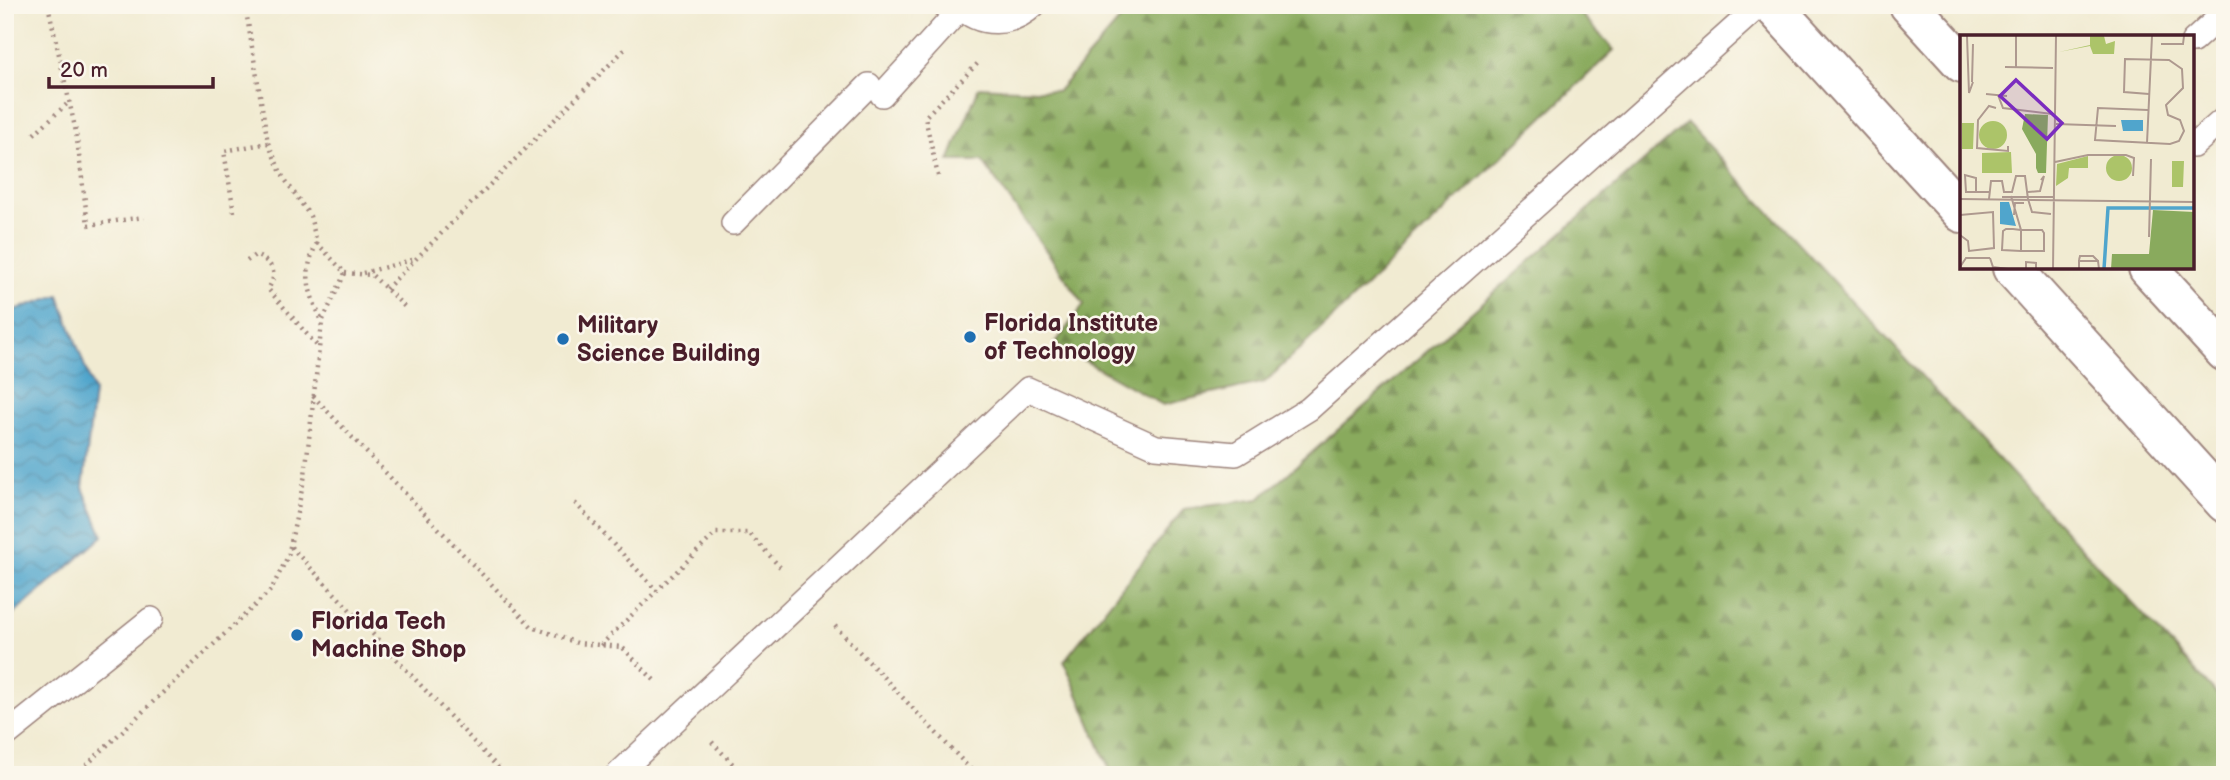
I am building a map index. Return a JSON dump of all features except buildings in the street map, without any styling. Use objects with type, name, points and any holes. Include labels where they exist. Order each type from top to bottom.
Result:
[{"type":"main road","points":[[1772,5],[1960,211]]},
{"type":"main road","points":[[1909,5],[1960,62]]},
{"type":"main road","points":[[2014,270],[2225,503]]},
{"type":"main road","points":[[2150,270],[2225,352]]},
{"type":"lane","points":[[733,223],[876,90],[960,7],[974,18],[991,22],[1024,14],[1034,5]]},
{"type":"lane","points":[[617,775],[1028,389],[1156,447],[1236,454],[1309,409],[1760,5]]},
{"type":"lane","points":[[2195,39],[2225,12]]},
{"type":"lane","points":[[2195,144],[2225,118]]},
{"type":"lane","points":[[5,736],[151,619]]},
{"type":"path","points":[[48,5],[69,102],[88,225],[144,217]]},
{"type":"path","points":[[246,5],[268,143],[282,175],[310,216],[317,243],[345,273],[372,275],[407,309]]},
{"type":"path","points":[[386,289],[625,49]]},
{"type":"path","points":[[938,176],[925,117],[986,54]]},
{"type":"path","points":[[34,134],[69,102]]},
{"type":"path","points":[[234,212],[224,151],[268,143]]},
{"type":"path","points":[[317,243],[308,261],[306,280],[323,322]]},
{"type":"path","points":[[247,261],[255,255],[265,259],[273,268],[274,279],[268,289],[319,348]]},
{"type":"path","points":[[359,274],[417,259]]},
{"type":"path","points":[[76,775],[271,590],[290,547],[305,475],[323,322],[345,273]]},
{"type":"path","points":[[313,396],[532,627],[577,643],[622,647],[654,680]]},
{"type":"path","points":[[575,503],[657,591]]},
{"type":"path","points":[[600,645],[716,533],[749,533],[784,571]]},
{"type":"path","points":[[290,547],[505,775]]},
{"type":"path","points":[[831,621],[976,775]]},
{"type":"path","points":[[710,740],[743,775]]},
{"type":"green space","points":[[1133,5],[1573,5],[1614,50],[1265,382],[1163,405],[1055,344],[1084,304],[982,161],[949,161],[979,87],[1058,91]]},
{"type":"green space","points":[[1687,123],[2225,703],[2225,775],[1112,775],[1064,661],[1184,509],[1259,499]]},
{"type":"water","points":[[59,295],[94,392],[83,488],[103,536],[5,622],[5,313]]},
{"type":"place","name":"Florida Institute of Technology","points":[[970,337]]},
{"type":"place","name":"Military Science Building","points":[[563,339]]},
{"type":"place","name":"Florida Tech Machine Shop","points":[[297,635]]}]
